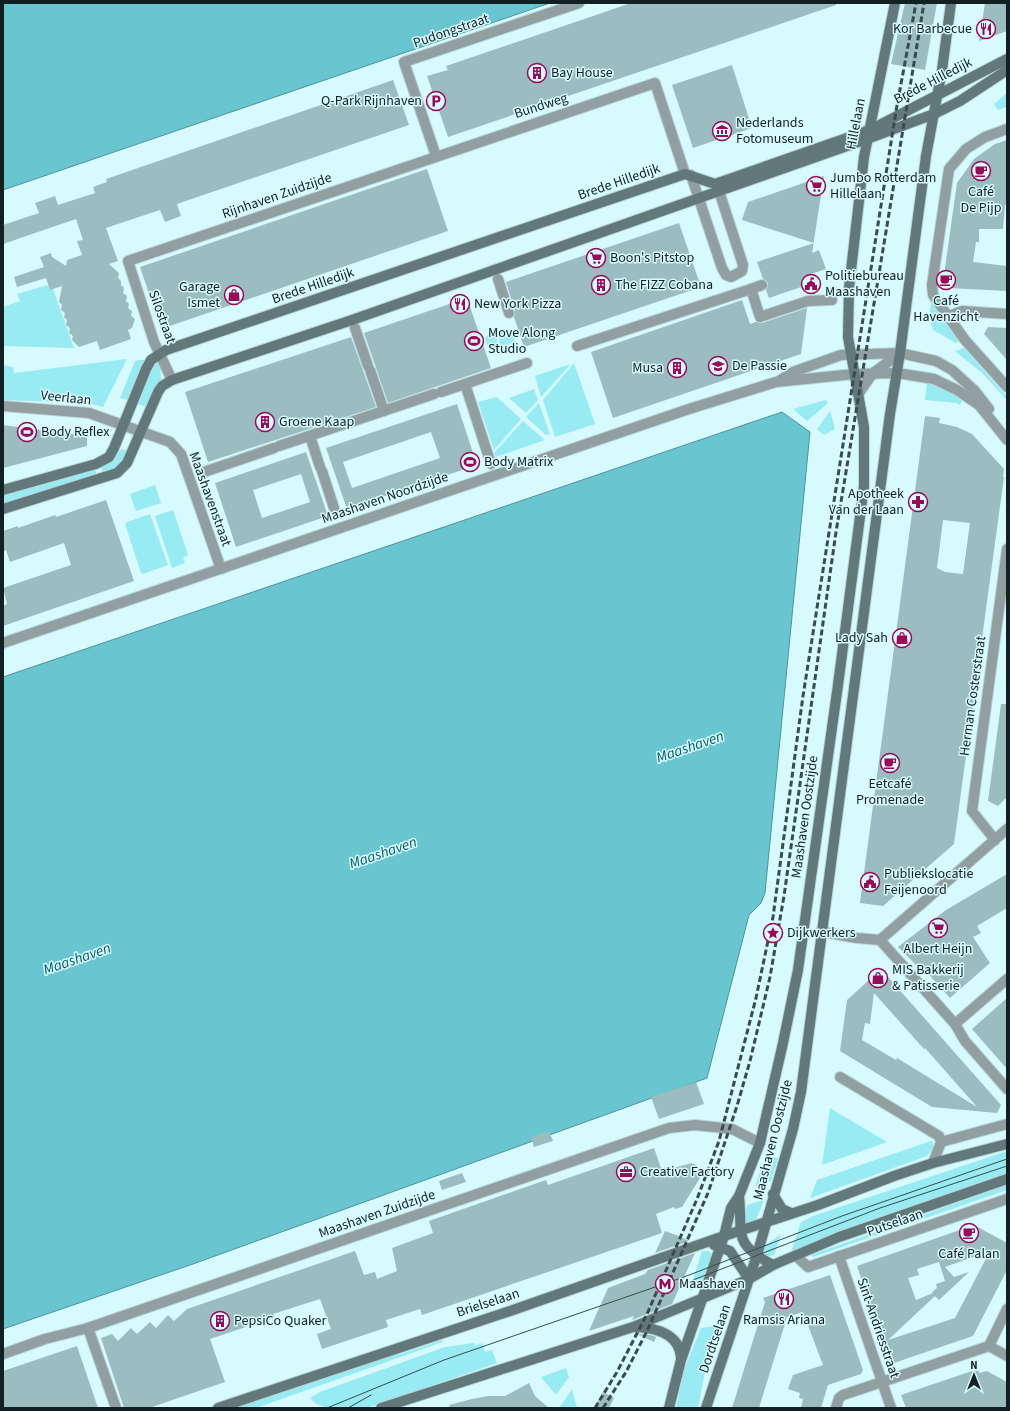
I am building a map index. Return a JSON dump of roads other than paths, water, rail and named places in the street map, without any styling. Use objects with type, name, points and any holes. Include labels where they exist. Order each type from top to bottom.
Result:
[{"type":"main road","name":"Hillelaan","points":[[858,393],[851,354],[848,316],[849,288],[868,134],[895,3]]},
{"type":"main road","points":[[900,353],[926,156],[951,3]]},
{"type":"main road","name":"Brede Hilledijk","points":[[3,509],[117,473],[127,463],[158,392],[162,386],[172,380],[345,322],[700,199],[719,190],[868,134],[1007,58]]},
{"type":"main road","name":"Brede Hilledijk","points":[[3,490],[103,460],[109,456],[124,425],[146,369],[151,360],[160,353],[688,175],[715,184],[934,114],[967,97],[1007,70]]},
{"type":"main road","name":"Maashaven Oostzijde","points":[[766,1222],[793,1129],[801,1092],[823,932],[894,373],[900,353]]},
{"type":"main road","name":"Maashaven Oostzijde","points":[[724,1236],[731,1208],[739,1196],[760,1143],[798,970],[864,486],[865,444],[858,393]]},
{"type":"main road","points":[[766,1222],[934,1163],[1007,1144]]},
{"type":"main road","name":"Putselaan","points":[[750,1279],[773,1266],[839,1237],[1007,1179]]},
{"type":"main road","points":[[774,1194],[782,1209],[792,1214]]},
{"type":"main road","points":[[739,1196],[740,1231],[746,1246],[773,1266]]},
{"type":"main road","name":"Brielselaan","points":[[218,1408],[513,1310],[766,1222]]},
{"type":"main road","name":"Dordtselaan","points":[[706,1408],[750,1279],[766,1222]]},
{"type":"main road","name":"Dordtselaan","points":[[669,1408],[692,1324],[703,1299],[724,1236]]},
{"type":"main road","points":[[702,1244],[720,1246],[730,1251],[750,1279]]},
{"type":"main road","name":"Dordtselaan","points":[[703,1299],[750,1279]]},
{"type":"main road","points":[[381,1408],[633,1327],[703,1299]]},
{"type":"main road","points":[[633,1327],[648,1328],[667,1334],[678,1346],[681,1360]]},
{"type":"street","name":"Pudongstraat","points":[[436,156],[404,62],[579,3]]},
{"type":"street","name":"Bundweg","points":[[436,156],[655,83],[688,175]]},
{"type":"street","points":[[1007,129],[985,137],[966,149],[949,169],[946,181],[932,285],[933,295],[965,340],[1007,386]]},
{"type":"street","name":"Rijnhaven Zuidzijde","points":[[128,261],[436,156]]},
{"type":"street","points":[[688,175],[700,199],[722,268],[726,275],[731,277],[740,274],[744,268],[719,190]]},
{"type":"street","name":"Silostraat","points":[[128,261],[154,342],[172,380]]},
{"type":"street","points":[[498,279],[509,313]]},
{"type":"street","points":[[577,346],[762,285]]},
{"type":"street","points":[[751,289],[760,317],[808,301],[832,300]]},
{"type":"street","points":[[949,316],[962,312],[1007,314]]},
{"type":"street","points":[[355,328],[384,411]]},
{"type":"street","points":[[858,393],[873,373],[900,353]]},
{"type":"street","name":"Maashaven Noordzijde","points":[[776,382],[793,372],[836,356],[851,354],[900,353],[936,361],[952,370],[975,391],[986,404],[993,415],[997,429]]},
{"type":"street","points":[[868,354],[885,363],[894,373]]},
{"type":"street","points":[[204,472],[528,363]]},
{"type":"street","name":"Maashaven Noordzijde","points":[[3,643],[689,409],[776,382],[873,373],[894,373],[934,379],[957,390],[979,405],[1007,440]]},
{"type":"street","points":[[465,384],[491,464]]},
{"type":"street","name":"Veerlaan","points":[[3,406],[89,413],[124,425]]},
{"type":"street","name":"Maashavenstraat","points":[[124,425],[170,442],[182,454],[221,569]]},
{"type":"street","points":[[310,436],[335,512]]},
{"type":"street","name":"Herman Costerstraat","points":[[995,840],[972,811],[1007,549]]},
{"type":"street","points":[[880,940],[1007,829]]},
{"type":"street","points":[[823,932],[857,938],[880,940],[955,1024],[965,1041],[1007,1089]]},
{"type":"street","points":[[955,1024],[1007,979]]},
{"type":"street","points":[[840,1077],[939,1136],[941,1142],[934,1163]]},
{"type":"street","points":[[941,1142],[1007,1124]]},
{"type":"street","name":"Maashaven Zuidzijde","points":[[3,1354],[45,1339],[88,1328],[669,1128],[706,1125],[732,1129],[760,1143]]},
{"type":"street","name":"Putselaan","points":[[796,1256],[808,1267],[1007,1199]]},
{"type":"street","name":"Sint-Andriesstraat","points":[[839,1256],[891,1408]]},
{"type":"street","points":[[836,1408],[839,1398],[843,1395],[989,1346],[1007,1310]]},
{"type":"street","points":[[88,1328],[116,1408]]},
{"type":"street","points":[[989,1346],[1007,1356]]},
{"type":"water","points":[[3,3],[550,3],[3,190]]},
{"type":"water","name":"Maashaven","points":[[782,412],[810,432],[765,893],[761,903],[749,915],[707,1078],[193,1264],[3,1329],[3,677]]},
{"type":"tram line","points":[[327,1408],[444,1360],[684,1277],[842,1216],[1007,1159]]},
{"type":"tram line","points":[[693,1280],[880,1208],[1007,1166]]},
{"type":"tram line","points":[[348,1408],[371,1395]]},
{"type":"railway","points":[[595,1408],[617,1372],[647,1314],[697,1199],[719,1141],[756,998],[773,917],[803,696],[896,111],[916,3]]},
{"type":"railway","points":[[603,1408],[626,1372],[648,1329],[708,1193],[737,1106],[750,1061],[770,977],[784,896],[836,532],[924,3]]},
{"type":"place","name":"Kor Barbecue","points":[[986,29]]},
{"type":"place","name":"Bay House","points":[[537,73]]},
{"type":"place","name":"Q-Park Rijnhaven","points":[[436,101]]},
{"type":"place","name":"Nederlands Fotomuseum","points":[[722,131]]},
{"type":"place","name":"Café De Pijp","points":[[981,171]]},
{"type":"place","name":"Jumbo Rotterdam Hillelaan","points":[[816,186]]},
{"type":"place","name":"Boon's Pitstop","points":[[596,258]]},
{"type":"place","name":"Café Havenzicht","points":[[946,280]]},
{"type":"place","name":"Politiebureau Maashaven","points":[[811,284]]},
{"type":"place","name":"The FIZZ Cobana","points":[[601,285]]},
{"type":"place","name":"Garage Ismet","points":[[234,295]]},
{"type":"place","name":"New York Pizza","points":[[460,304]]},
{"type":"place","name":"Move Along Studio","points":[[474,341]]},
{"type":"place","name":"De Passie","points":[[718,366]]},
{"type":"place","name":"Musa","points":[[677,368]]},
{"type":"place","name":"Groene Kaap","points":[[265,422]]},
{"type":"place","name":"Body Reflex","points":[[27,432]]},
{"type":"place","name":"Body Matrix","points":[[470,462]]},
{"type":"place","name":"Apotheek Van der Laan","points":[[918,502]]},
{"type":"place","name":"Lady Sah","points":[[902,638]]},
{"type":"place","name":"Eetcafé Promenade","points":[[890,763]]},
{"type":"place","name":"Publiekslocatie Feijenoord","points":[[870,882]]},
{"type":"place","name":"Albert Heijn","points":[[938,928]]},
{"type":"place","name":"Dijkwerkers","points":[[773,933]]},
{"type":"place","name":"MIS Bakkerij & Patisserie","points":[[878,978]]},
{"type":"place","name":"Creative Factory","points":[[626,1172]]},
{"type":"place","name":"Café Palan","points":[[969,1233]]},
{"type":"place","name":"Maashaven","points":[[665,1284]]},
{"type":"place","name":"Ramsis Ariana","points":[[784,1299]]},
{"type":"place","name":"PepsiCo Quaker","points":[[220,1321]]}]
